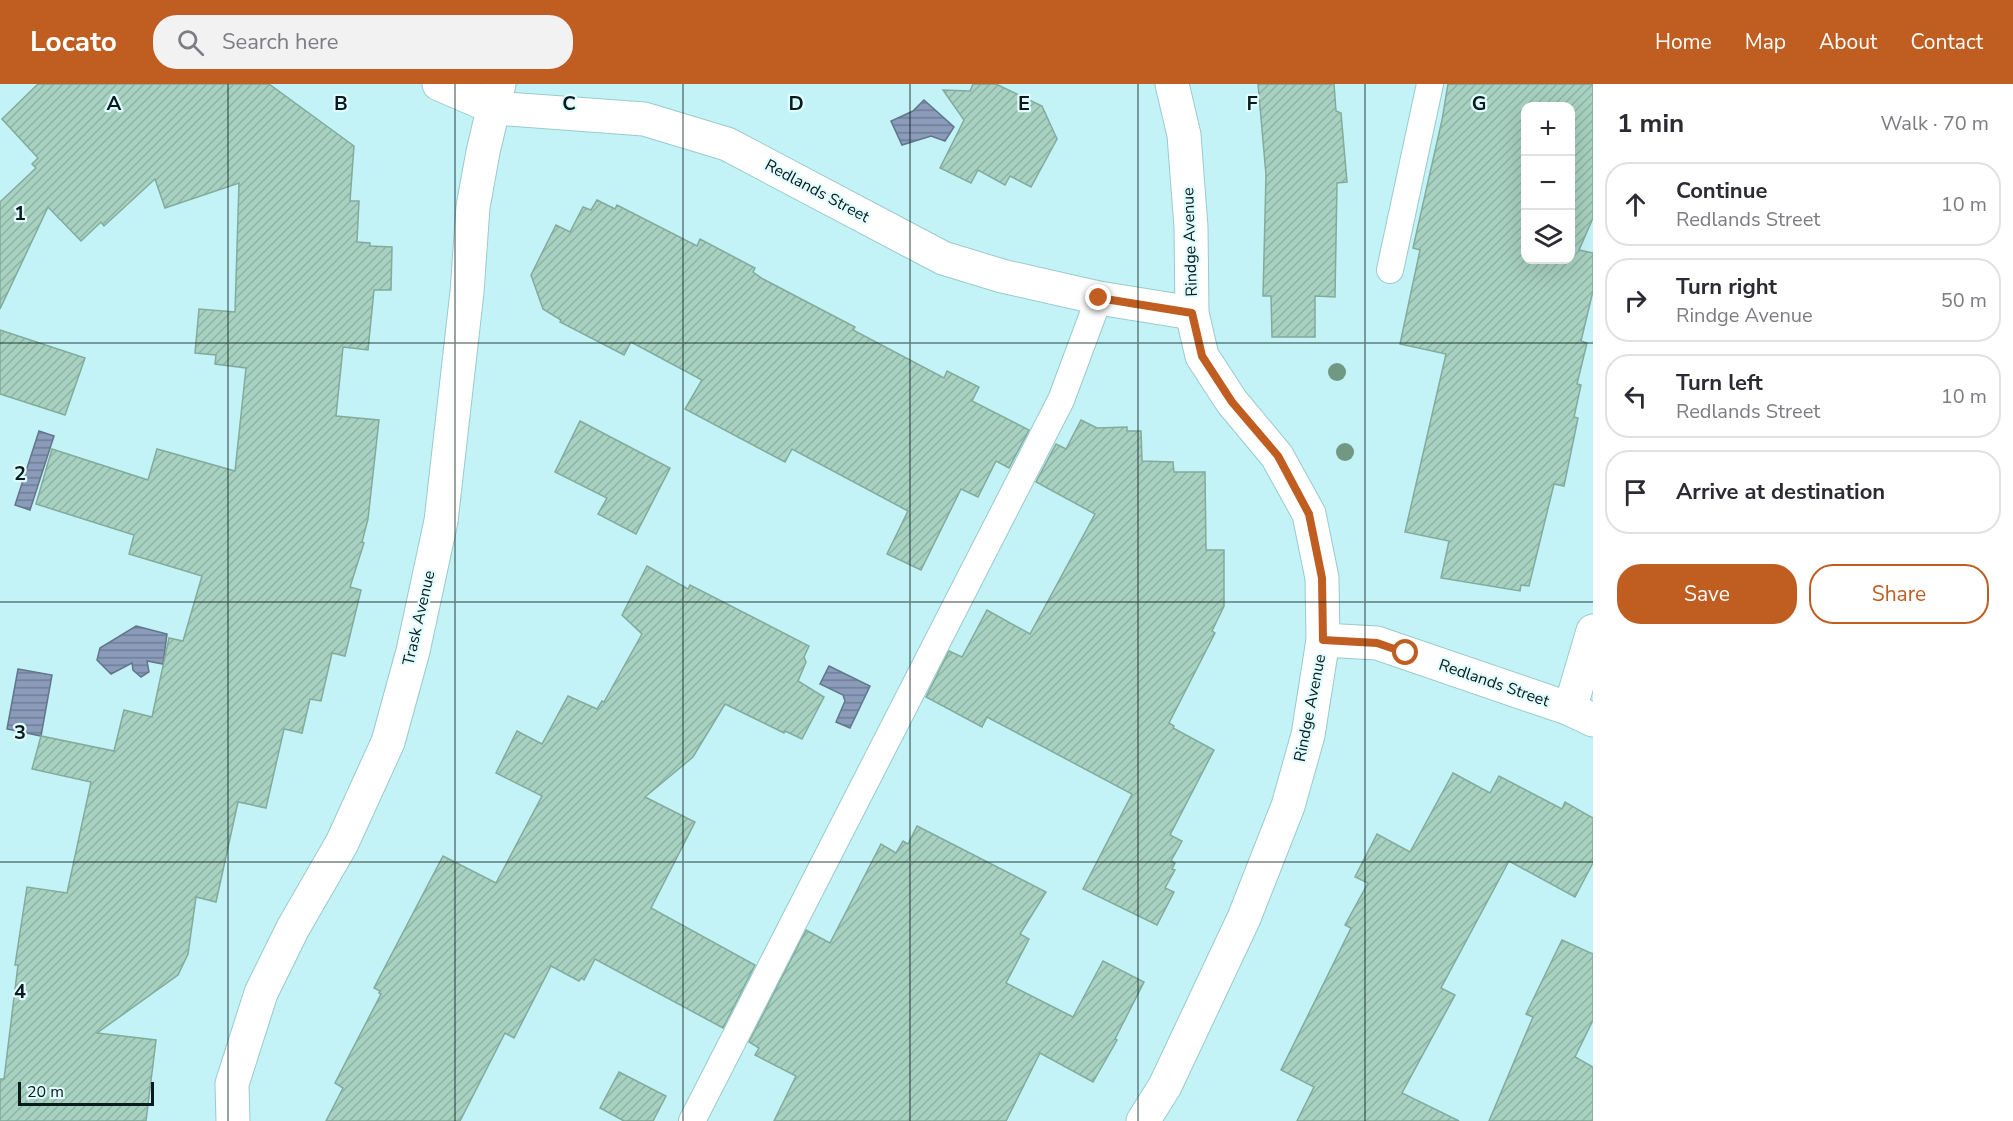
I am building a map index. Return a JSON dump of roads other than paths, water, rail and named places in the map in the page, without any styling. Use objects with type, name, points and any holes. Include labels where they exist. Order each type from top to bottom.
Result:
[{"type":"street","name":"Redlands Street","points":[[439,84],[497,96],[644,119],[727,144],[943,258],[1002,276],[1099,298],[1192,313]]},
{"type":"street","name":"Rindge Avenue","points":[[1143,1121],[1165,1086],[1244,918],[1288,806],[1308,735],[1323,640],[1322,578],[1309,514],[1278,456],[1232,402],[1202,356],[1192,313],[1191,227],[1185,147],[1172,84]]},
{"type":"street","name":"Trask Avenue","points":[[232,1121],[232,1084],[261,993],[293,928],[342,843],[388,742],[412,651],[441,521],[467,292],[473,207],[483,152],[497,96]]},
{"type":"street","points":[[1581,714],[1593,632]]},
{"type":"street","name":"Redlands Street","points":[[1323,640],[1377,643],[1581,714]]},
{"type":"lane","points":[[1390,270],[1430,84]]},
{"type":"lane","points":[[692,1121],[1061,400],[1099,298]]},
{"type":"water","points":[[924,100],[954,127],[945,141],[931,136],[902,145],[891,121],[913,111]]},
{"type":"water","points":[[39,431],[54,436],[30,510],[15,505]]},
{"type":"water","points":[[136,626],[167,634],[163,664],[147,661],[149,672],[141,677],[133,670],[132,663],[111,674],[97,660],[100,648]]},
{"type":"water","points":[[829,666],[870,686],[850,728],[836,722],[845,701],[843,695],[820,684]]},
{"type":"water","points":[[18,669],[52,675],[41,736],[7,729]]}]
